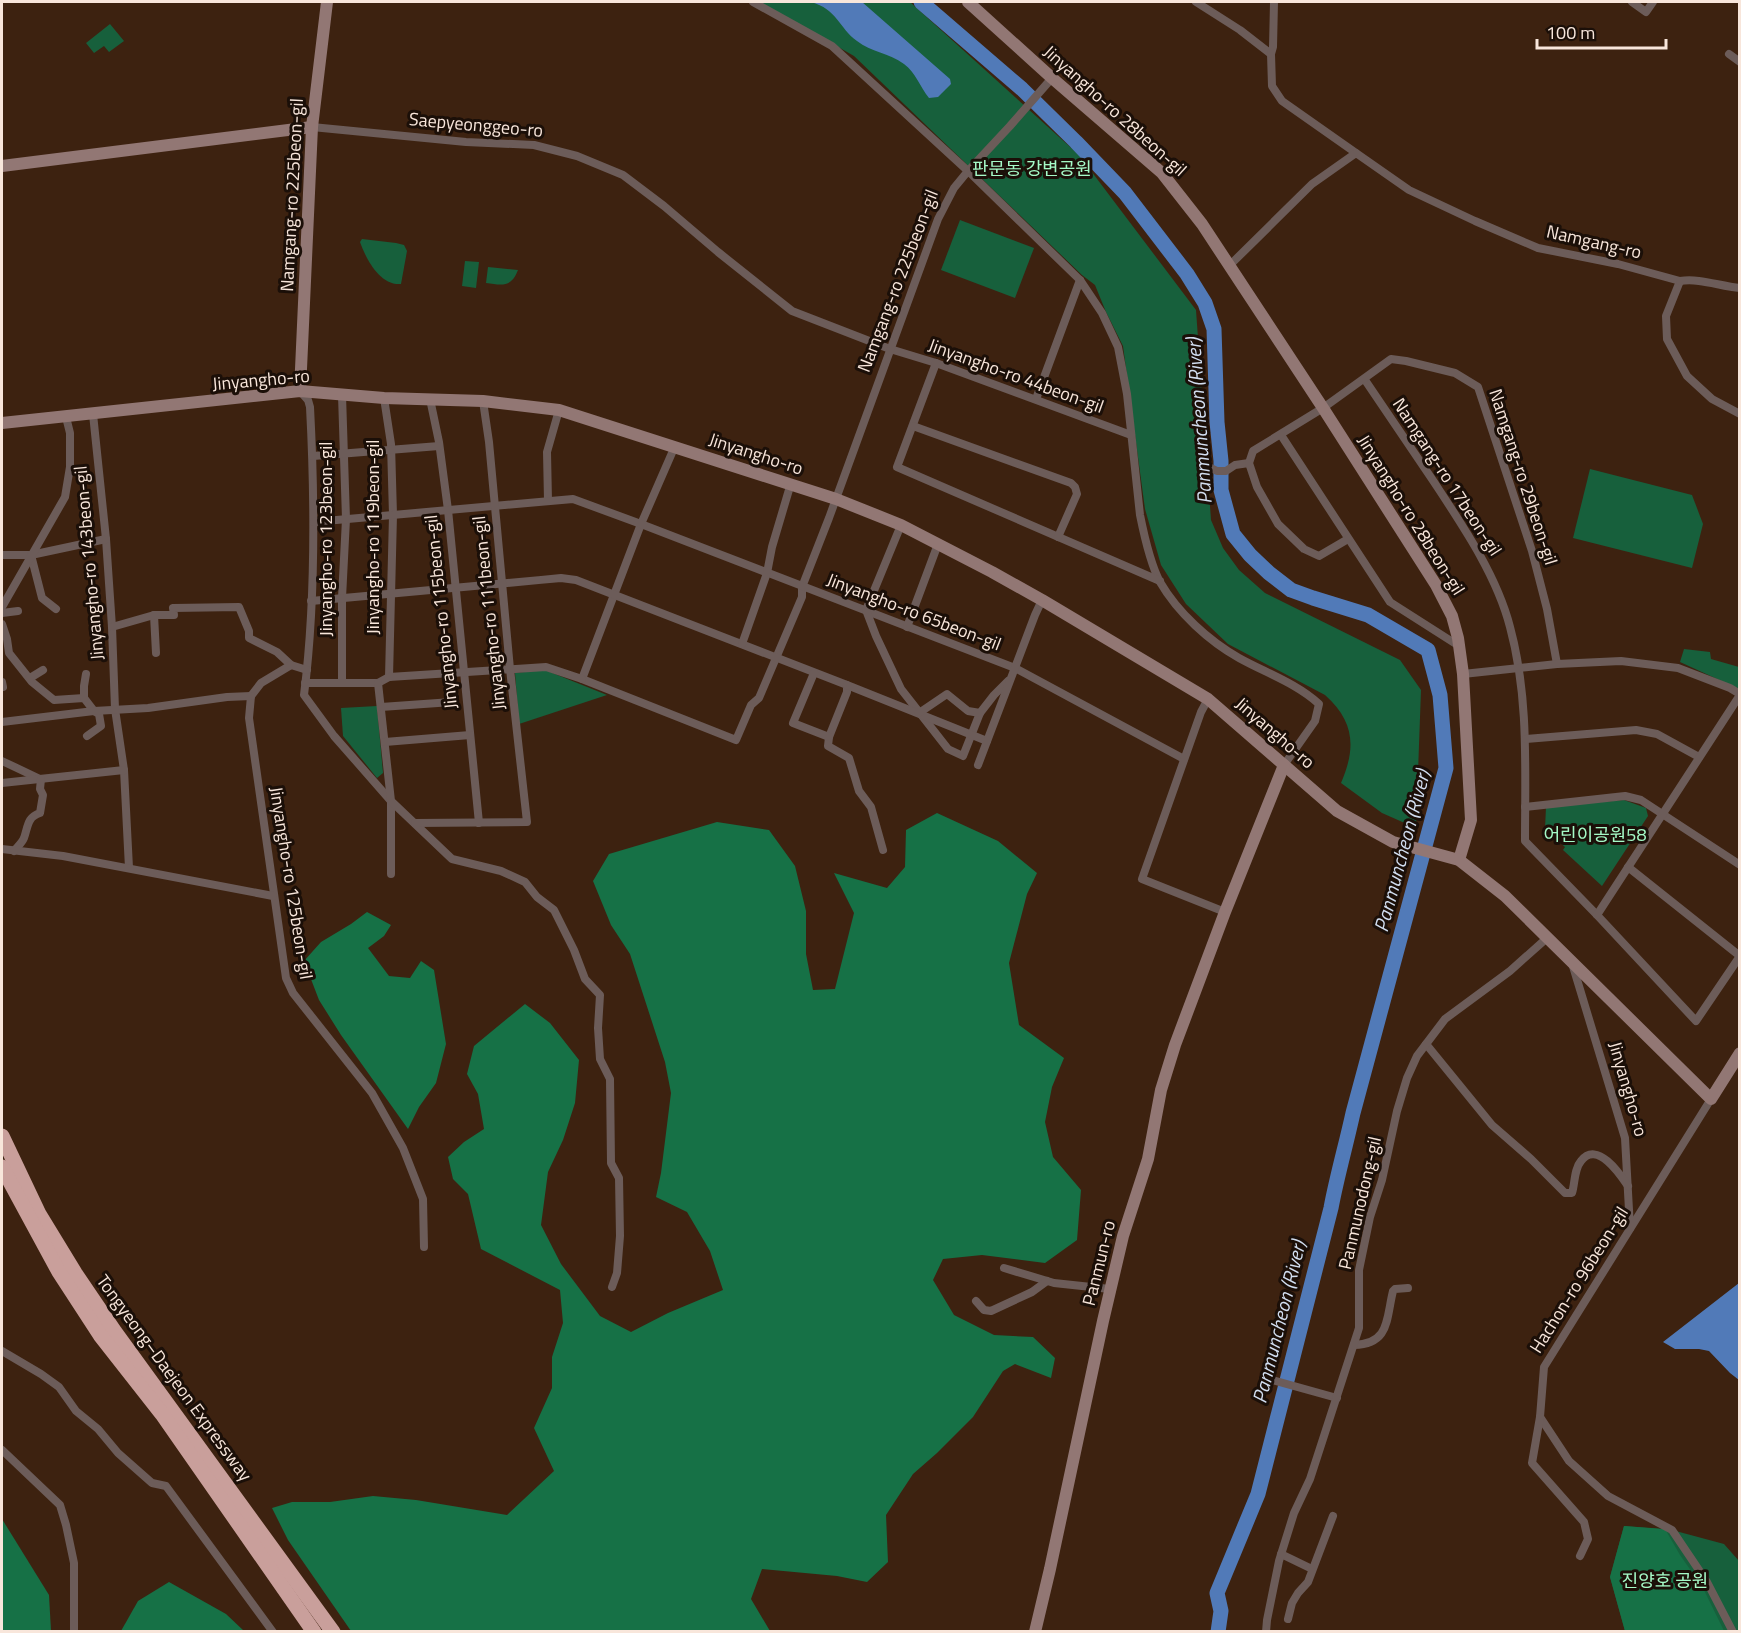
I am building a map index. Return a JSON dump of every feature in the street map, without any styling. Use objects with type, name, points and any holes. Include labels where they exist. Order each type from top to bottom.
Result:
[{"type":"highway","name":"Tongyeong–Daejeon Expressway","points":[[2,1136],[39,1214],[75,1273],[115,1332],[333,1632]]},
{"type":"highway","name":"Tongyeong–Daejeon Expressway","points":[[2,1167],[59,1272],[100,1335],[162,1414],[314,1632]]},
{"type":"street","name":"Namgang-ro 225beon-gil","points":[[300,391],[312,127],[327,2]]},
{"type":"street","points":[[753,2],[832,46],[968,171]]},
{"type":"street","name":"Jinyangho-ro 28beon-gil","points":[[968,2],[1049,82],[1162,173],[1202,224],[1436,585],[1452,616],[1463,674],[1471,820],[1455,859]]},
{"type":"street","points":[[1196,2],[1240,30],[1270,54]]},
{"type":"street","name":"Namgang-ro","points":[[1274,2],[1273,47],[1270,54],[1272,86],[1282,101],[1409,190],[1538,248],[1618,264],[1680,281],[1693,279],[1740,288]]},
{"type":"street","points":[[1632,2],[1646,12],[1653,2]]},
{"type":"street","points":[[1729,54],[1740,62]]},
{"type":"street","name":"Namgang-ro 225beon-gil","points":[[582,679],[736,740],[751,705],[759,698],[802,597],[802,587],[938,219],[954,188],[1049,82]]},
{"type":"street","name":"Saepyeonggeo-ro","points":[[2,166],[312,127],[466,142],[534,145],[577,156],[623,175],[792,311],[890,349]]},
{"type":"street","points":[[1229,266],[1312,184],[1356,153]]},
{"type":"street","name":"Jinyangho-ro 44beon-gil","points":[[968,171],[1080,280],[1102,313],[1118,347],[1127,393],[1140,516],[1160,581],[1182,611],[1216,643],[1239,658],[1307,693],[1319,704],[1315,721],[1284,765]]},
{"type":"street","points":[[1036,399],[1080,280]]},
{"type":"street","points":[[1680,281],[1666,316],[1667,339],[1687,376],[1712,399],[1740,414]]},
{"type":"street","name":"Jinyangho-ro 44beon-gil","points":[[890,349],[936,363],[1131,435]]},
{"type":"street","name":"Namgang-ro 29beon-gil","points":[[1365,380],[1391,359],[1455,373],[1478,387],[1532,551],[1547,609],[1557,664]]},
{"type":"street","points":[[936,363],[897,467],[1160,581]]},
{"type":"street","points":[[1348,539],[1319,556],[1304,549],[1278,524],[1257,487],[1249,464],[1253,452],[1365,380]]},
{"type":"street","name":"Namgang-ro 17beon-gil","points":[[1365,380],[1458,518],[1490,574],[1510,625],[1519,668],[1526,739],[1524,841],[1696,1021],[1740,956],[1628,867]]},
{"type":"street","points":[[300,391],[308,400],[310,407],[314,522],[304,695],[334,736],[391,801],[452,859],[501,871],[525,882],[537,897],[554,910],[574,950],[585,979],[600,995],[598,1028],[600,1059],[610,1079],[611,1163],[619,1178],[620,1236],[617,1273],[612,1287]]},
{"type":"street","name":"Jinyangho-ro","points":[[2,423],[300,391],[384,398],[483,401],[559,410],[836,498],[901,525],[1042,600],[1208,699],[1337,811],[1393,842],[1455,859],[1505,896],[1710,1099]]},
{"type":"street","name":"Jinyangho-ro 123beon-gil","points":[[342,395],[346,519],[342,598],[342,683]]},
{"type":"street","name":"Jinyangho-ro 119beon-gil","points":[[384,398],[391,450],[393,515],[389,677]]},
{"type":"street","name":"Jinyangho-ro 115beon-gil","points":[[430,399],[448,510],[479,823]]},
{"type":"street","name":"Jinyangho-ro 111beon-gil","points":[[479,823],[528,822],[483,401]]},
{"type":"street","points":[[548,501],[547,452],[559,410]]},
{"type":"street","name":"Jinyangho-ro 143beon-gil","points":[[93,414],[106,539],[115,709],[124,770],[129,868]]},
{"type":"street","points":[[2,607],[65,497],[70,467],[70,433],[66,417]]},
{"type":"street","points":[[913,426],[1071,483],[1077,494],[1058,537]]},
{"type":"street","points":[[1281,435],[1390,602],[1459,646]]},
{"type":"street","points":[[313,456],[439,446]]},
{"type":"street","points":[[305,683],[378,683],[389,677],[546,667],[582,679],[640,524],[675,446]]},
{"type":"street","points":[[1202,469],[1226,471],[1235,465],[1249,464]]},
{"type":"street","points":[[742,644],[767,573],[791,483]]},
{"type":"street","name":"Jinyangho-ro 65beon-gil","points":[[314,522],[573,499],[1015,668]]},
{"type":"street","points":[[901,525],[866,610],[901,689],[948,750],[941,758]]},
{"type":"street","points":[[2,555],[31,555],[106,539]]},
{"type":"street","points":[[907,627],[938,544]]},
{"type":"street","points":[[31,555],[42,598],[56,609]]},
{"type":"street","points":[[311,601],[561,578],[576,580],[987,741]]},
{"type":"street","name":"Jinyangho-ro 65beon-gil","points":[[978,765],[1042,600]]},
{"type":"street","points":[[112,627],[154,615],[174,615],[173,608],[238,607],[249,631],[249,638],[277,652],[291,665],[306,670]]},
{"type":"street","points":[[2,613],[18,611]]},
{"type":"street","points":[[154,615],[156,653]]},
{"type":"street","points":[[2,624],[9,653],[32,682],[54,700],[84,698]]},
{"type":"street","points":[[1463,674],[1557,664],[1621,661],[1678,668],[1740,694],[1597,915]]},
{"type":"street","points":[[2,722],[251,696],[261,683],[291,665]]},
{"type":"street","points":[[1015,668],[1184,759]]},
{"type":"street","points":[[30,678],[42,670]]},
{"type":"street","points":[[814,672],[793,723],[829,737]]},
{"type":"street","points":[[86,674],[84,698],[99,714],[101,726],[87,736]]},
{"type":"street","name":"Jinyangho-ro 65beon-gil","points":[[948,750],[963,756],[980,713],[1011,679]]},
{"type":"street","points":[[378,683],[391,801],[391,874]]},
{"type":"street","points":[[847,685],[847,692],[829,737],[828,746],[849,758],[859,791],[871,807],[883,850]]},
{"type":"street","points":[[919,713],[947,694],[968,711],[980,713]]},
{"type":"street","name":"Jinyangho-ro 125beon-gil","points":[[251,696],[249,718],[286,978],[293,993],[372,1093],[403,1148],[423,1199],[424,1247]]},
{"type":"street","points":[[1208,699],[1201,712],[1142,879],[1225,912]]},
{"type":"street","points":[[381,707],[452,702]]},
{"type":"street","points":[[1526,739],[1636,730],[1656,734],[1700,757]]},
{"type":"street","points":[[385,742],[470,735]]},
{"type":"street","points":[[2,760],[41,779]]},
{"type":"street","name":"Panmun-ro","points":[[1035,1632],[1110,1289],[1123,1236],[1148,1159],[1161,1090],[1175,1045],[1225,912],[1284,765]]},
{"type":"street","points":[[2,783],[124,770]]},
{"type":"street","points":[[14,851],[23,839],[31,819],[40,813],[43,795],[40,789],[41,779]]},
{"type":"street","points":[[1525,807],[1625,796],[1641,800],[1740,865]]},
{"type":"street","points":[[415,823],[479,823]]},
{"type":"street","points":[[2,849],[63,856],[273,896]]},
{"type":"street","name":"Panmunodong-gil","points":[[1266,1632],[1281,1554],[1294,1513],[1310,1479],[1359,1328],[1359,1270],[1370,1217],[1382,1180],[1397,1111],[1407,1078],[1417,1056],[1445,1019],[1510,971],[1547,938]]},
{"type":"street","name":"Jinyangho-ro","points":[[1572,963],[1625,1138],[1630,1228]]},
{"type":"street","points":[[1426,1044],[1492,1125],[1565,1193],[1572,1193],[1576,1172],[1581,1161],[1589,1155],[1598,1155],[1609,1162],[1628,1186]]},
{"type":"street","points":[[1710,1099],[1740,1053]]},
{"type":"street","name":"Hachon-ro 96beon-gil","points":[[1580,1556],[1588,1539],[1584,1522],[1532,1463],[1540,1417],[1544,1367],[1710,1099]]},
{"type":"street","points":[[1004,1268],[1054,1283],[1110,1289]]},
{"type":"street","points":[[976,1301],[984,1310],[991,1311],[1032,1292],[1047,1281]]},
{"type":"street","points":[[1354,1345],[1364,1345],[1375,1341],[1382,1335],[1393,1291],[1408,1288]]},
{"type":"street","points":[[2,1351],[59,1387],[76,1411],[99,1429],[118,1453],[152,1483],[166,1486],[273,1632]]},
{"type":"street","points":[[1265,1378],[1337,1398]]},
{"type":"street","points":[[1540,1417],[1569,1461],[1608,1496],[1672,1530],[1707,1582],[1733,1632]]},
{"type":"street","points":[[2,1450],[60,1505],[74,1563],[74,1632]]},
{"type":"street","points":[[1288,1619],[1292,1603],[1308,1582],[1333,1516]]},
{"type":"street","points":[[1281,1554],[1312,1569]]},
{"type":"green space","name":"판문동 강변공원","points":[[760,2],[910,2],[1079,155],[1196,310],[1211,520],[1223,548],[1239,570],[1265,593],[1400,660],[1421,690],[1416,828],[1382,813],[1341,783],[1349,758],[1350,736],[1347,725],[1335,705],[1325,695],[1228,644],[1186,604],[1161,565],[1145,509],[1123,346],[1095,285],[854,56]]},
{"type":"green space","points":[[110,24],[124,41],[109,52],[104,46],[94,53],[86,43]]},
{"type":"green space","points":[[960,220],[1034,248],[1015,298],[941,270]]},
{"type":"green space","points":[[362,239],[404,245],[407,251],[401,284],[387,281],[380,276],[363,249],[360,242]]},
{"type":"green space","points":[[465,261],[479,262],[476,288],[462,286]]},
{"type":"green space","points":[[488,267],[518,270],[509,283],[486,283]]},
{"type":"green space","points":[[1590,469],[1692,495],[1703,524],[1692,568],[1573,538]]},
{"type":"green space","points":[[1684,649],[1710,652],[1711,659],[1739,667],[1739,689],[1680,662]]},
{"type":"green space","points":[[545,670],[607,695],[519,724],[515,673]]},
{"type":"green space","points":[[377,706],[383,773],[377,778],[343,736],[341,708]]},
{"type":"green space","name":"어린이공원58","points":[[1624,800],[1646,808],[1648,816],[1602,886],[1563,850],[1565,847],[1545,829],[1546,807]]},
{"type":"green space","points":[[937,813],[998,841],[1037,873],[1027,894],[1009,963],[1019,1025],[1064,1058],[1052,1087],[1045,1122],[1053,1157],[1081,1190],[1077,1240],[1045,1263],[982,1255],[943,1259],[933,1280],[954,1315],[994,1335],[1033,1337],[1055,1358],[1051,1378],[1015,1364],[1003,1371],[973,1417],[913,1474],[886,1515],[888,1562],[867,1582],[837,1576],[762,1569],[751,1599],[770,1631],[351,1631],[288,1540],[272,1508],[292,1502],[330,1502],[373,1496],[416,1500],[507,1515],[554,1471],[534,1428],[552,1388],[552,1357],[563,1323],[560,1290],[481,1249],[468,1194],[453,1179],[448,1157],[464,1142],[484,1129],[478,1094],[467,1074],[474,1046],[525,1004],[550,1023],[579,1060],[575,1103],[563,1140],[548,1172],[541,1225],[561,1264],[600,1316],[631,1332],[668,1313],[723,1290],[710,1251],[687,1212],[656,1197],[671,1093],[665,1062],[630,954],[611,925],[593,881],[609,854],[717,822],[769,830],[795,866],[806,911],[806,954],[813,990],[835,989],[854,913],[834,873],[887,888],[905,867],[906,830]]},
{"type":"green space","points":[[367,912],[391,925],[384,936],[368,948],[389,976],[410,978],[421,961],[434,970],[446,1044],[436,1083],[419,1107],[408,1129],[319,1000],[304,961],[321,942]]},
{"type":"green space","points":[[2,1519],[49,1595],[51,1631],[2,1631]]},
{"type":"green space","name":"진양호 공원","points":[[1624,1526],[1672,1530],[1724,1544],[1739,1561],[1739,1631],[1625,1631],[1610,1577]]},
{"type":"green space","name":"진양호 공원","points":[[1624,1526],[1665,1529],[1703,1588],[1724,1631],[1625,1631],[1610,1577]]},
{"type":"green space","points":[[169,1582],[226,1614],[244,1631],[121,1631],[138,1601]]},
{"type":"water","points":[[811,2],[862,2],[950,79],[951,84],[938,97],[929,98],[904,64],[862,45],[827,9]]},
{"type":"water","points":[[1739,1283],[1739,1380],[1709,1351],[1675,1349],[1663,1342]]},
{"type":"waterway","name":"Panmuncheon (River)","points":[[921,2],[1022,89],[1125,193],[1187,274],[1205,303],[1214,329],[1221,490],[1233,534],[1250,555],[1291,590],[1368,615],[1428,650],[1440,695],[1446,768],[1353,1113],[1258,1494],[1217,1593],[1221,1611],[1218,1632]]}]
